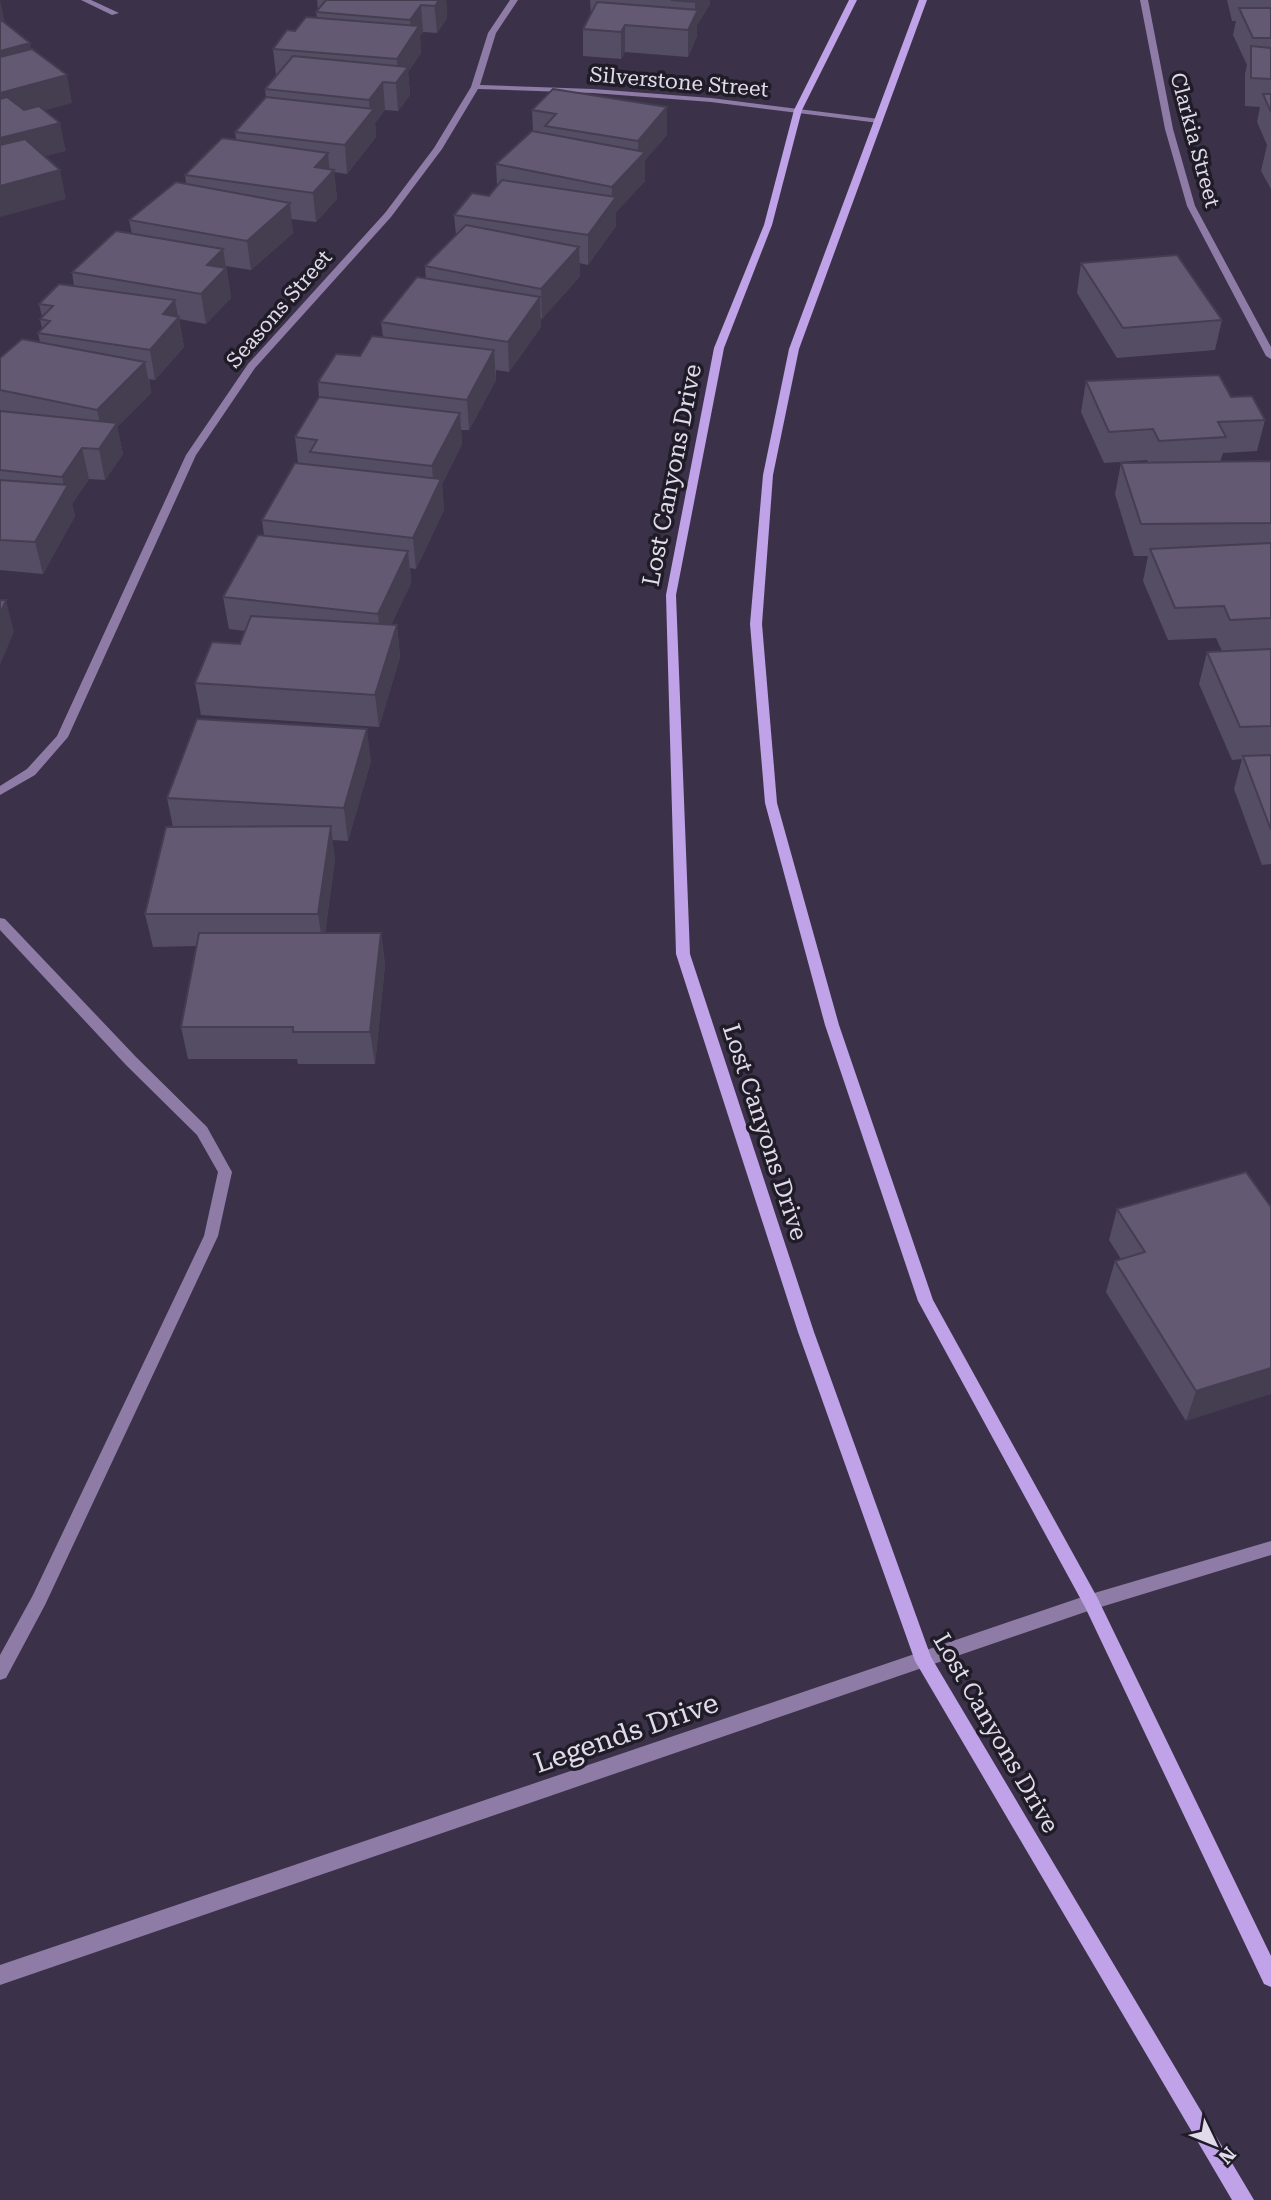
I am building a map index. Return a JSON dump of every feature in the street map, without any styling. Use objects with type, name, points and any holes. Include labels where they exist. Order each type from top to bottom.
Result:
[{"type":"street","points":[[85,0],[115,13]]},
{"type":"street","name":"Seasons Street","points":[[0,791],[31,772],[62,737],[191,455],[251,366],[388,215],[438,149],[475,87],[492,33],[514,0]]},
{"type":"street","name":"Lost Canyons Drive","points":[[853,0],[798,110],[768,225],[719,348],[671,595],[683,954],[806,1332],[924,1661],[1244,2200]]},
{"type":"street","points":[[923,0],[794,349],[768,475],[756,624],[771,803],[832,1025],[926,1301],[1091,1602],[1271,1977]]},
{"type":"street","name":"Clarkia Street","points":[[1144,0],[1169,129],[1191,206],[1271,356]]},
{"type":"street","name":"Silverstone Street","points":[[475,87],[593,91],[711,100],[879,121]]},
{"type":"street","points":[[0,922],[131,1061],[202,1131],[225,1172],[211,1236],[39,1600],[0,1672]]},
{"type":"street","name":"Legends Drive","points":[[0,1975],[1091,1602],[1271,1548]]},
{"type":"building","points":[[326,0],[439,0],[435,6],[421,5],[410,20],[316,12]]},
{"type":"building","points":[[597,2],[698,10],[688,30],[625,25],[621,32],[583,29]]},
{"type":"building","points":[[1239,8],[1271,8],[1271,38],[1253,38]]},
{"type":"building","points":[[306,17],[419,26],[397,59],[273,49],[287,30],[295,31]]},
{"type":"building","points":[[0,19],[30,43],[0,51]]},
{"type":"building","points":[[1251,46],[1271,48],[1271,79],[1251,78]]},
{"type":"building","points":[[32,49],[67,75],[0,93],[0,57]]},
{"type":"building","points":[[293,56],[408,67],[396,83],[383,82],[369,100],[265,89]]},
{"type":"building","points":[[553,89],[667,107],[638,141],[545,126],[556,114],[532,110]]},
{"type":"building","points":[[1263,94],[1271,94],[1271,112]]},
{"type":"building","points":[[7,97],[24,110],[39,106],[60,123],[0,138],[0,99]]},
{"type":"building","points":[[266,97],[374,109],[345,145],[235,132]]},
{"type":"building","points":[[532,131],[645,152],[612,187],[496,164]]},
{"type":"building","points":[[222,138],[328,153],[315,167],[334,170],[313,193],[185,175]]},
{"type":"building","points":[[25,139],[60,170],[0,186],[0,145]]},
{"type":"building","points":[[502,180],[616,197],[588,235],[454,215],[472,193],[489,196]]},
{"type":"building","points":[[176,182],[290,203],[247,241],[129,220]]},
{"type":"building","points":[[466,225],[579,247],[541,289],[425,266]]},
{"type":"building","points":[[116,231],[223,249],[207,265],[226,268],[201,294],[72,272]]},
{"type":"building","points":[[1177,255],[1222,320],[1123,328],[1081,263]]},
{"type":"building","points":[[417,277],[540,297],[508,342],[381,322]]},
{"type":"building","points":[[59,284],[175,300],[163,314],[179,317],[150,350],[38,333],[50,321],[40,319],[53,306],[39,304]]},
{"type":"building","points":[[372,336],[494,350],[467,400],[318,382],[336,354],[360,356]]},
{"type":"building","points":[[22,339],[145,362],[97,410],[0,390],[0,358]]},
{"type":"building","points":[[1219,375],[1231,397],[1252,396],[1265,420],[1218,422],[1226,437],[1159,441],[1153,429],[1109,432],[1086,381]]},
{"type":"building","points":[[319,397],[460,413],[432,466],[310,452],[317,440],[295,437]]},
{"type":"building","points":[[0,411],[117,423],[99,449],[82,448],[62,477],[0,470]]},
{"type":"building","points":[[1271,461],[1271,523],[1141,524],[1121,463]]},
{"type":"building","points":[[295,463],[441,479],[413,538],[262,520]]},
{"type":"building","points":[[0,480],[68,485],[35,542],[0,540]]},
{"type":"building","points":[[258,535],[408,551],[378,614],[223,597]]},
{"type":"building","points":[[1271,543],[1271,618],[1230,620],[1224,606],[1175,608],[1150,549]]},
{"type":"building","points":[[0,600],[6,600],[0,614]]},
{"type":"building","points":[[251,616],[397,625],[375,695],[195,683],[212,642],[240,644]]},
{"type":"building","points":[[1271,649],[1271,726],[1240,727],[1207,652]]},
{"type":"building","points":[[197,719],[367,729],[344,808],[167,798]]},
{"type":"building","points":[[1271,755],[1271,830],[1243,756]]},
{"type":"building","points":[[331,826],[318,914],[145,914],[166,827]]},
{"type":"building","points":[[199,933],[381,933],[370,1032],[293,1032],[293,1027],[181,1027]]},
{"type":"building","points":[[1246,1172],[1271,1207],[1271,1368],[1196,1391],[1115,1261],[1145,1252],[1117,1209]]}]
